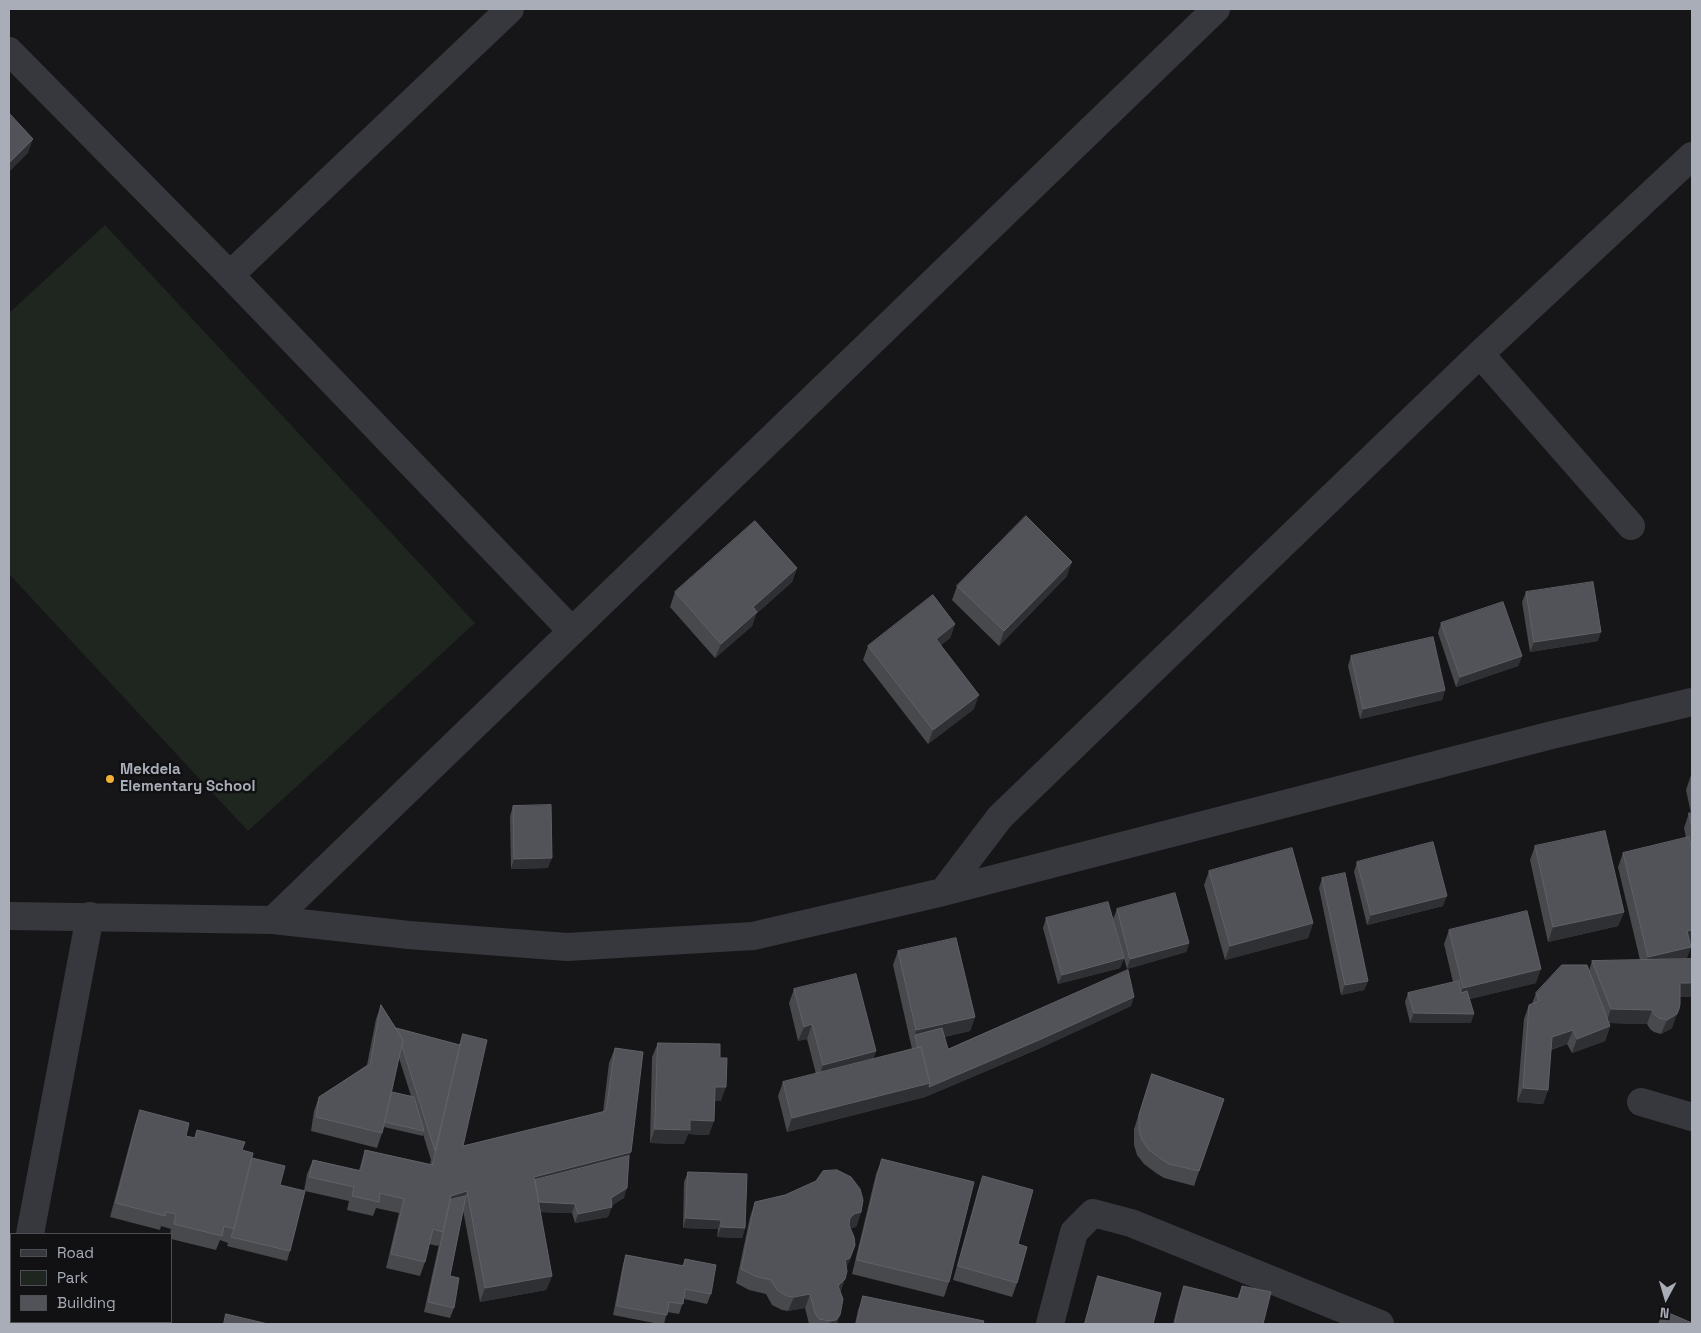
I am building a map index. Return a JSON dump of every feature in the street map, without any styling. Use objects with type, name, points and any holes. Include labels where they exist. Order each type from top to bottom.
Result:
[{"type":"street","points":[[230,275],[510,9]]},
{"type":"street","points":[[273,920],[1216,9]]},
{"type":"street","points":[[9,51],[230,275],[572,632]]},
{"type":"street","points":[[943,892],[1000,817],[1480,354],[1692,156]]},
{"type":"street","points":[[1480,354],[1631,526]]},
{"type":"street","points":[[9,916],[273,920],[409,935],[567,947],[753,936],[943,892],[1543,738],[1692,702]]},
{"type":"street","points":[[30,1233],[90,916]]},
{"type":"street","points":[[1641,1102],[1692,1117]]},
{"type":"street","points":[[1050,1324],[1074,1232],[1093,1213],[1131,1223],[1380,1324]]},
{"type":"green space","points":[[105,225],[475,623],[248,831],[9,574],[9,313]]},
{"type":"building","points":[[9,113],[33,139],[9,163]]},
{"type":"building","points":[[1026,516],[1072,562],[1004,631],[957,586]]},
{"type":"building","points":[[755,521],[797,568],[753,607],[757,612],[721,644],[675,592]]},
{"type":"building","points":[[1593,582],[1601,632],[1534,642],[1526,592]]},
{"type":"building","points":[[933,595],[955,624],[936,639],[979,695],[933,730],[868,646]]},
{"type":"building","points":[[1503,602],[1522,656],[1460,677],[1441,623]]},
{"type":"building","points":[[1433,637],[1445,690],[1363,709],[1351,656]]},
{"type":"building","points":[[551,805],[552,858],[514,859],[513,806]]},
{"type":"building","points":[[1689,813],[1692,813],[1692,827]]},
{"type":"building","points":[[1605,831],[1624,912],[1553,927],[1535,846]]},
{"type":"building","points":[[1689,837],[1692,851],[1692,930],[1687,931],[1691,947],[1648,957],[1623,853]]},
{"type":"building","points":[[1433,842],[1447,896],[1371,915],[1357,862]]},
{"type":"building","points":[[1292,848],[1313,923],[1230,946],[1209,871]]},
{"type":"building","points":[[1345,873],[1368,981],[1345,985],[1322,878]]},
{"type":"building","points":[[1175,893],[1189,943],[1130,959],[1117,909]]},
{"type":"building","points":[[1108,902],[1124,958],[1062,975],[1046,918]]},
{"type":"building","points":[[1527,911],[1541,969],[1463,988],[1449,930]]},
{"type":"building","points":[[956,938],[975,1017],[916,1030],[898,951]]},
{"type":"building","points":[[1692,959],[1692,983],[1680,983],[1679,1009],[1677,1014],[1667,1020],[1659,1018],[1652,1010],[1611,1009],[1592,961]]},
{"type":"building","points":[[1562,965],[1587,965],[1610,1026],[1577,1039],[1573,1030],[1552,1037],[1548,1090],[1523,1088],[1529,1005],[1539,1001],[1536,993]]},
{"type":"building","points":[[1128,970],[1134,997],[929,1087],[930,1083],[921,1047],[918,1048],[915,1035],[942,1028],[948,1049]]},
{"type":"building","points":[[856,974],[876,1051],[823,1065],[812,1024],[804,1027],[794,989]]},
{"type":"building","points":[[1459,981],[1461,993],[1467,991],[1474,1014],[1414,1013],[1408,993]]},
{"type":"building","points":[[381,1005],[403,1040],[382,1133],[316,1117],[319,1097],[370,1064]]},
{"type":"building","points":[[396,1028],[460,1045],[435,1151],[402,1046],[403,1040]]},
{"type":"building","points":[[463,1034],[487,1040],[463,1146],[606,1111],[615,1048],[643,1052],[631,1152],[534,1177],[552,1276],[485,1288],[467,1191],[451,1196],[443,1232],[433,1229],[425,1262],[391,1254],[404,1199],[380,1193],[379,1202],[352,1196],[354,1187],[309,1177],[313,1160],[361,1171],[365,1150],[432,1165]]},
{"type":"building","points":[[658,1043],[720,1044],[720,1058],[727,1058],[726,1087],[715,1087],[714,1121],[690,1120],[690,1130],[655,1129]]},
{"type":"building","points":[[921,1047],[930,1083],[792,1118],[783,1082]]},
{"type":"building","points":[[1152,1074],[1224,1099],[1199,1171],[1169,1164],[1149,1150],[1142,1140],[1139,1131],[1139,1115]]},
{"type":"building","points":[[392,1092],[414,1097],[424,1131],[385,1122]]},
{"type":"building","points":[[140,1110],[189,1123],[186,1136],[195,1138],[197,1130],[245,1142],[242,1150],[253,1153],[234,1229],[224,1226],[222,1236],[174,1224],[176,1214],[166,1212],[165,1216],[116,1203]]},
{"type":"building","points":[[629,1156],[627,1188],[611,1198],[612,1207],[578,1214],[575,1204],[539,1202],[535,1180]]},
{"type":"building","points":[[252,1158],[285,1166],[280,1185],[305,1191],[290,1251],[231,1237]]},
{"type":"building","points":[[882,1159],[974,1182],[949,1282],[857,1260]]},
{"type":"building","points":[[837,1170],[851,1177],[860,1189],[863,1200],[861,1212],[854,1214],[850,1218],[849,1225],[855,1245],[850,1258],[845,1260],[847,1271],[845,1279],[838,1286],[843,1299],[840,1315],[836,1320],[830,1321],[819,1319],[815,1313],[810,1294],[794,1297],[787,1296],[777,1290],[771,1280],[755,1276],[741,1269],[755,1202],[785,1195],[816,1181],[823,1171]]},
{"type":"building","points":[[688,1172],[747,1174],[745,1228],[721,1227],[721,1220],[686,1218]]},
{"type":"building","points":[[983,1176],[1033,1190],[1018,1244],[1027,1247],[1017,1283],[958,1266]]},
{"type":"building","points":[[466,1196],[450,1276],[459,1278],[454,1308],[428,1302],[450,1200]]},
{"type":"building","points":[[626,1255],[684,1266],[685,1259],[716,1265],[711,1294],[685,1289],[683,1304],[669,1302],[667,1315],[617,1306]]},
{"type":"building","points":[[1098,1276],[1161,1293],[1153,1324],[1085,1324]]},
{"type":"building","points":[[1184,1286],[1239,1299],[1242,1286],[1271,1292],[1263,1324],[1175,1324]]},
{"type":"building","points":[[863,1296],[984,1321],[983,1324],[857,1324]]},
{"type":"building","points":[[1664,1311],[1692,1323],[1692,1324],[1659,1324]]},
{"type":"building","points":[[226,1314],[268,1324],[224,1324]]},
{"type":"place","name":"Mekdela Elementary School","points":[[110,779]]}]
